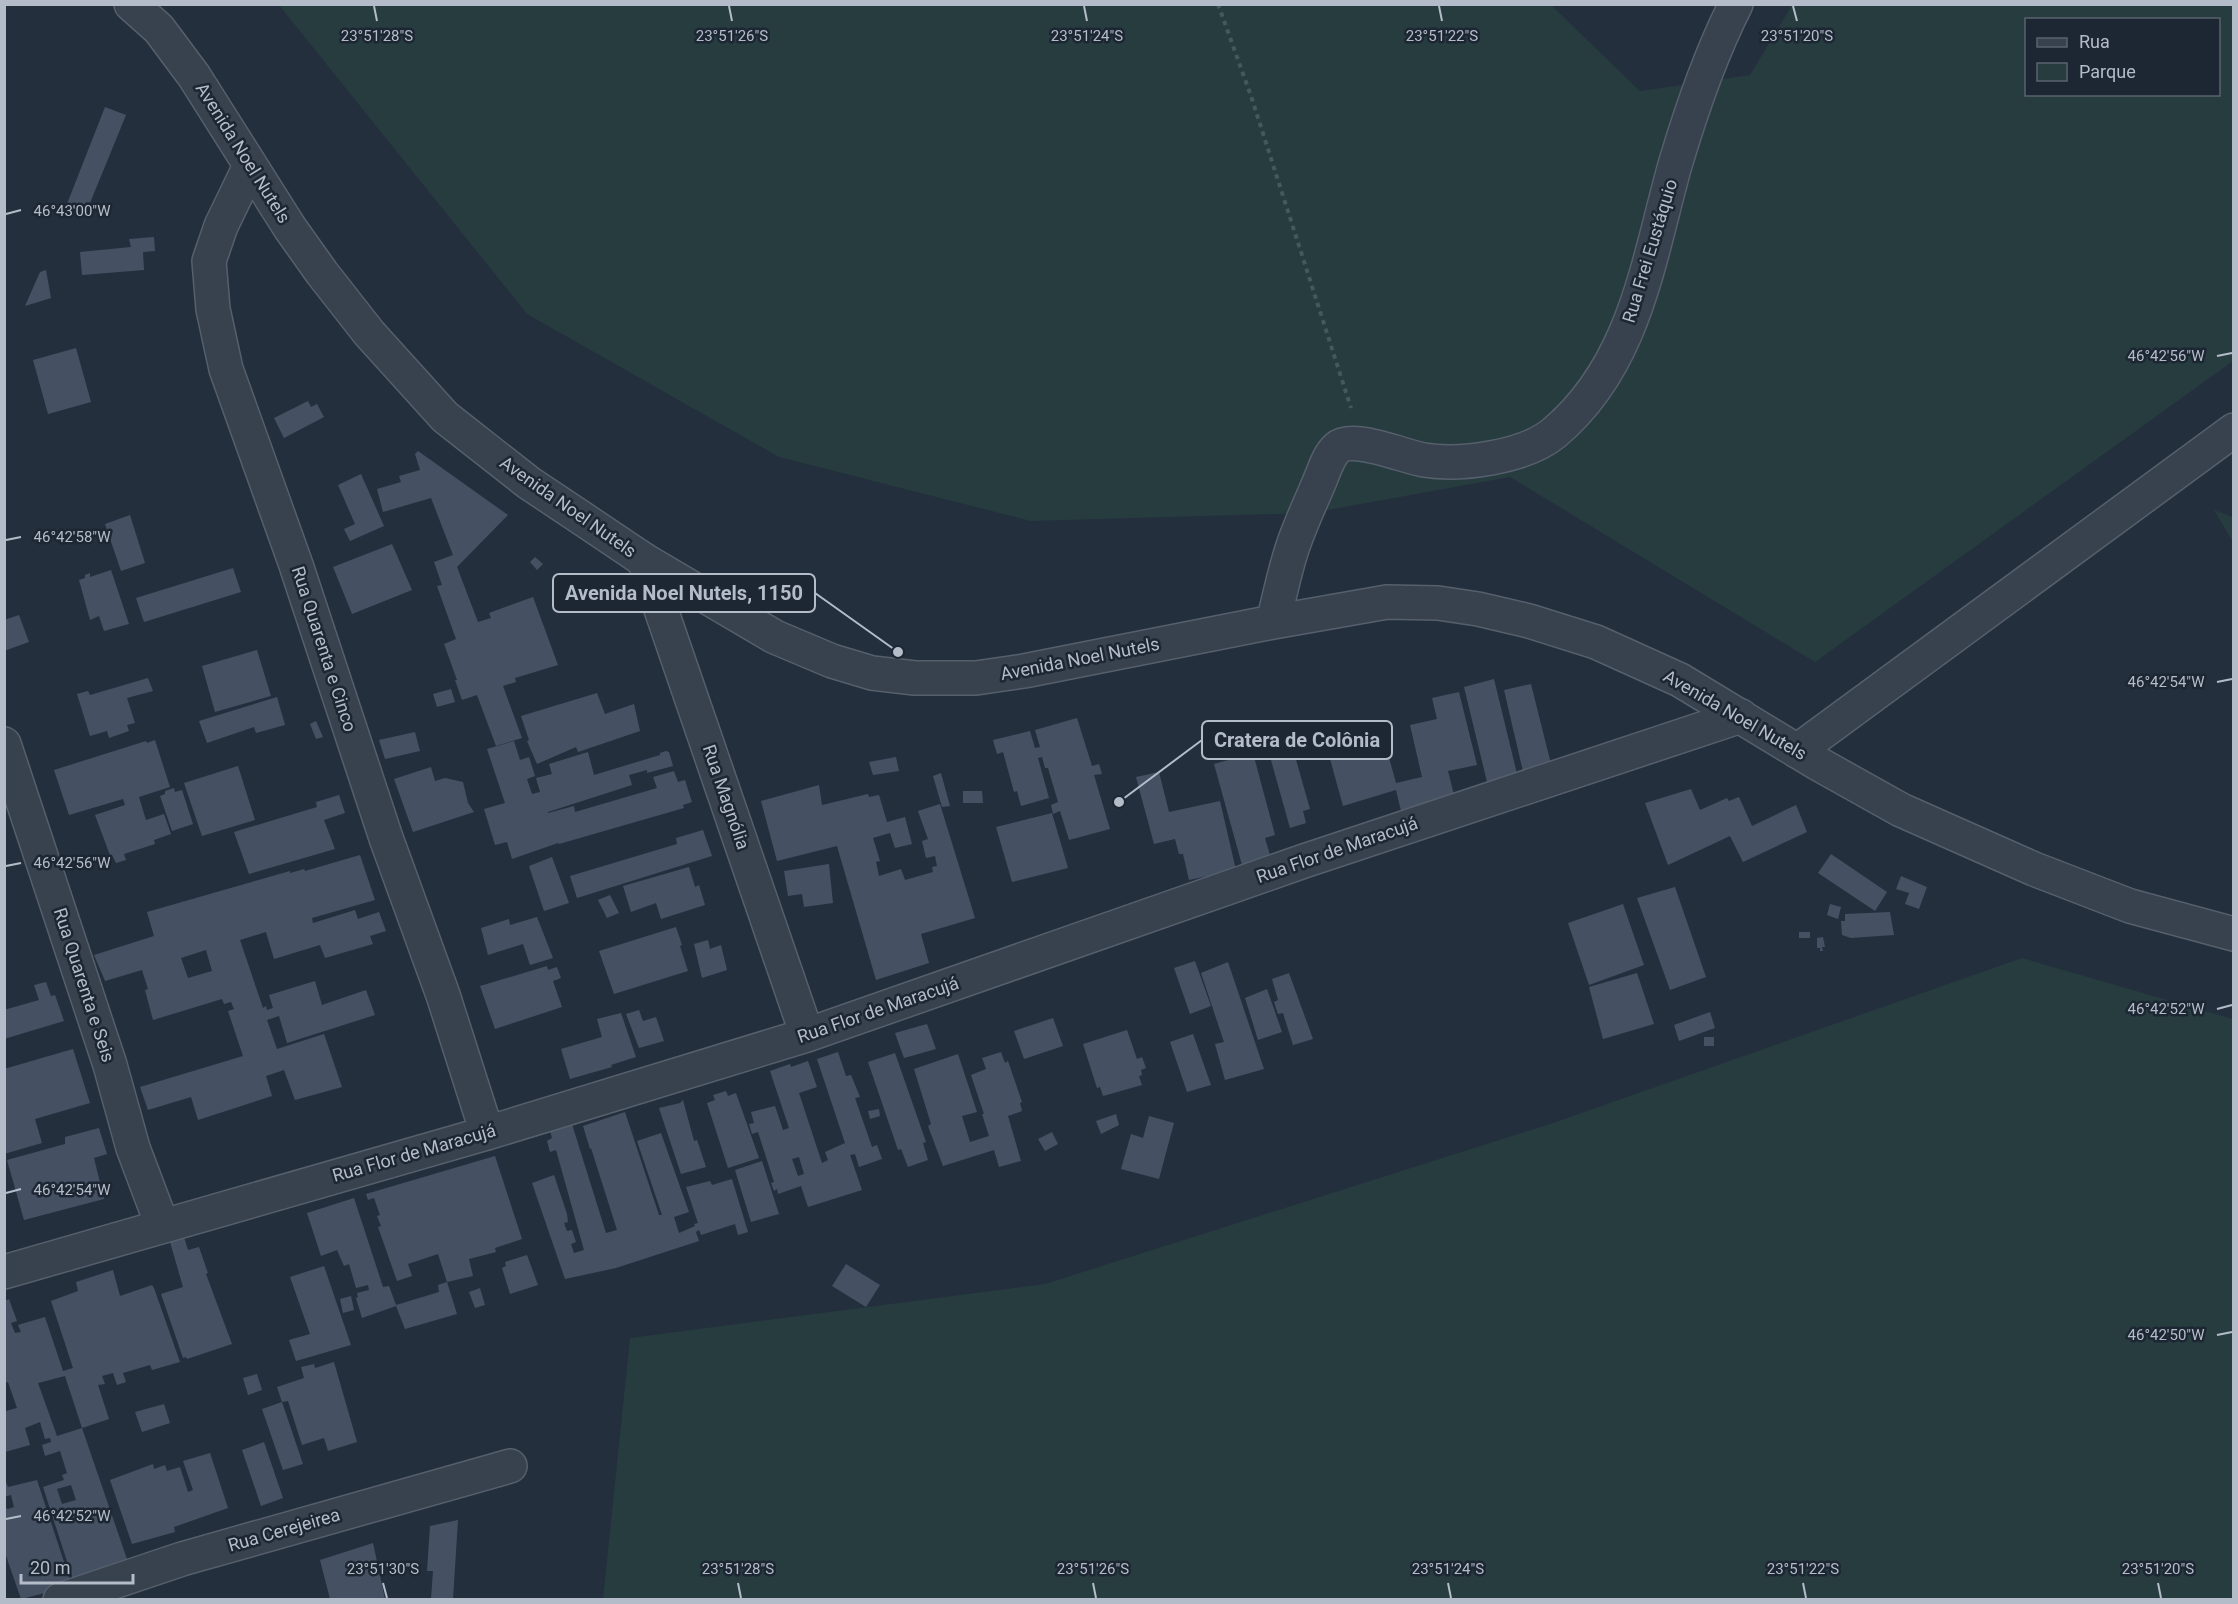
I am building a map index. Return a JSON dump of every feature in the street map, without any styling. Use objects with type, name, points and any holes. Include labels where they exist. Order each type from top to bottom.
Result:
[{"type":"street","name":"Avenida Noel Nutels","points":[[131,4],[159,29],[194,76],[290,228],[322,273],[369,333],[445,417],[529,483],[644,560],[775,637],[832,661],[872,673],[915,678],[976,678],[1387,603],[1438,603],[1478,609],[1529,621],[1596,642],[1680,680],[1901,810],[2034,868],[2130,906],[2234,934]]},
{"type":"street","name":"Rua Frei Eustáquio","points":[[1360,444],[1425,460],[1495,458],[1535,446],[1554,432],[1574,412],[1606,373],[1629,324],[1652,259],[1684,138],[1725,25],[1736,4]]},
{"type":"street","name":"Rua Quarenta e Cinco","points":[[250,166],[221,226],[209,261],[213,309],[226,369],[299,575],[386,838],[443,995],[487,1133]]},
{"type":"street","points":[[1797,750],[2234,430]]},
{"type":"street","points":[[1273,622],[1293,544],[1325,469],[1337,448],[1346,444],[1360,444]]},
{"type":"street","name":"Rua Magnólia","points":[[644,560],[807,1035]]},
{"type":"street","name":"Rua Flor de Maracujá","points":[[4,1272],[487,1133],[807,1035],[1304,861],[1741,716]]},
{"type":"street","name":"Rua Quarenta e Seis","points":[[4,744],[110,1065],[133,1148],[162,1225]]},
{"type":"street","name":"Rua Cerejeirea","points":[[60,1599],[182,1559],[510,1466]]},
{"type":"path","points":[[1218,4],[1251,96],[1329,335],[1360,444]]},
{"type":"green space","points":[[279,5],[1551,5],[1640,91],[1750,75],[1792,5],[2233,5],[2233,361],[1815,662],[1510,477],[1311,513],[1031,521],[779,457],[527,314]]},
{"type":"green space","points":[[2214,510],[2233,517],[2233,542]]},
{"type":"green space","points":[[2022,958],[2233,1019],[2233,1599],[603,1599],[630,1338],[1045,1284],[1553,1123]]},
{"type":"building","points":[[105,107],[126,115],[90,203],[86,202],[82,215],[65,209]]},
{"type":"building","points":[[154,237],[155,251],[143,252],[144,270],[82,275],[80,252],[131,247],[129,239]]},
{"type":"building","points":[[46,270],[51,298],[25,306],[40,272]]},
{"type":"building","points":[[76,348],[91,402],[48,414],[33,360]]},
{"type":"building","points":[[308,401],[311,407],[317,404],[324,417],[284,438],[274,418]]},
{"type":"building","points":[[418,451],[508,515],[457,567],[478,622],[491,618],[489,613],[533,597],[558,665],[515,678],[516,682],[503,686],[522,738],[496,746],[477,695],[462,700],[444,644],[456,639],[437,586],[442,585],[434,562],[453,555],[431,498],[383,512],[377,489],[401,482],[399,476],[420,470],[415,454]]},
{"type":"building","points":[[361,474],[384,526],[350,541],[344,529],[355,524],[338,485]]},
{"type":"building","points":[[130,515],[145,563],[121,571],[105,524]]},
{"type":"building","points":[[392,544],[412,590],[352,614],[333,567]]},
{"type":"building","points":[[535,557],[543,564],[537,570],[530,562]]},
{"type":"building","points":[[233,568],[241,592],[144,622],[136,598]]},
{"type":"building","points":[[111,570],[129,624],[104,631],[99,616],[90,620],[79,580],[90,573],[90,577]]},
{"type":"building","points":[[19,615],[29,642],[4,651],[4,620]]},
{"type":"building","points":[[257,650],[271,696],[215,712],[202,666]]},
{"type":"building","points":[[148,678],[153,691],[127,698],[135,723],[127,725],[129,731],[109,738],[107,731],[90,736],[77,694],[88,691],[90,695]]},
{"type":"building","points":[[1494,679],[1519,782],[1488,786],[1464,687]]},
{"type":"building","points":[[1531,684],[1553,772],[1525,780],[1504,690]]},
{"type":"building","points":[[451,689],[455,702],[437,707],[433,694]]},
{"type":"building","points":[[1459,692],[1477,765],[1448,771],[1455,799],[1402,815],[1396,790],[1343,806],[1327,748],[1382,732],[1396,783],[1422,777],[1410,725],[1437,719],[1432,698]]},
{"type":"building","points":[[597,693],[605,714],[634,704],[640,731],[578,752],[576,747],[537,764],[527,741],[529,740],[521,716]]},
{"type":"building","points":[[277,697],[285,725],[256,733],[254,727],[207,743],[199,721]]},
{"type":"building","points":[[1077,718],[1092,766],[1099,764],[1102,774],[1094,775],[1110,829],[1069,840],[1060,811],[1053,814],[1051,805],[1058,802],[1048,768],[1045,768],[1042,757],[1038,758],[1049,798],[1021,806],[1017,791],[1014,792],[1003,752],[997,754],[993,740],[1030,731],[1035,748],[1040,747],[1035,730]]},
{"type":"building","points":[[316,721],[323,737],[316,739],[310,724]]},
{"type":"building","points":[[1285,721],[1310,809],[1303,811],[1306,823],[1290,828],[1262,728]]},
{"type":"building","points":[[415,732],[420,751],[385,759],[379,740]]},
{"type":"building","points":[[155,740],[170,787],[139,797],[146,820],[164,814],[171,834],[154,840],[155,844],[124,854],[126,860],[116,863],[113,857],[111,858],[95,815],[125,805],[123,799],[69,815],[54,770]]},
{"type":"building","points":[[514,741],[520,760],[529,757],[535,776],[527,779],[532,794],[540,792],[536,778],[552,774],[549,764],[588,752],[594,775],[660,755],[666,751],[669,752],[673,766],[629,775],[632,785],[548,813],[574,806],[575,812],[657,788],[653,777],[674,771],[678,782],[685,780],[692,802],[683,805],[684,808],[558,843],[512,859],[507,842],[495,845],[484,809],[505,803],[487,749]]},
{"type":"building","points":[[1253,753],[1275,835],[1265,838],[1270,855],[1242,865],[1214,764]]},
{"type":"building","points":[[896,757],[899,771],[873,775],[869,762]]},
{"type":"building","points":[[238,766],[255,820],[202,836],[184,783]]},
{"type":"building","points":[[431,767],[435,781],[445,778],[463,782],[468,803],[474,812],[413,832],[394,779]]},
{"type":"building","points":[[1159,772],[1169,812],[1220,801],[1236,870],[1189,880],[1183,854],[1179,854],[1175,839],[1154,844],[1136,777]]},
{"type":"building","points":[[941,773],[950,806],[942,807],[933,776]]},
{"type":"building","points":[[819,785],[822,805],[868,794],[869,797],[879,795],[887,822],[905,817],[912,844],[895,848],[890,833],[873,838],[880,861],[876,862],[879,876],[901,869],[905,880],[933,872],[932,867],[937,866],[935,856],[926,858],[922,841],[928,839],[918,811],[940,804],[975,918],[921,934],[929,963],[876,980],[837,846],[777,861],[761,801]]},
{"type":"building","points":[[174,788],[175,792],[182,790],[193,824],[172,831],[160,796],[165,794],[165,791]]},
{"type":"building","points":[[1691,789],[1700,810],[1727,798],[1729,801],[1739,797],[1752,826],[1796,805],[1807,832],[1743,862],[1730,836],[1668,865],[1645,803]]},
{"type":"building","points":[[963,791],[982,791],[983,803],[963,803]]},
{"type":"building","points":[[339,795],[345,813],[324,820],[335,849],[249,874],[234,832],[317,807],[316,802]]},
{"type":"building","points":[[1052,813],[1068,868],[1012,882],[996,827]]},
{"type":"building","points":[[703,830],[712,856],[577,898],[570,876],[677,844],[676,838]]},
{"type":"building","points":[[1831,854],[1887,892],[1875,911],[1818,873]]},
{"type":"building","points":[[360,855],[375,900],[312,918],[313,923],[355,910],[358,919],[379,912],[386,931],[370,936],[373,944],[325,958],[320,945],[274,959],[266,932],[240,940],[263,1008],[266,1006],[267,1010],[273,1008],[269,995],[315,981],[322,1005],[366,990],[375,1015],[287,1043],[279,1016],[267,1020],[277,1049],[324,1034],[342,1087],[295,1100],[284,1070],[266,1076],[272,1096],[198,1120],[191,1097],[148,1110],[140,1087],[243,1056],[228,1011],[234,1009],[231,1002],[224,1004],[222,999],[153,1020],[142,970],[105,981],[94,955],[154,936],[147,912],[290,871],[290,873],[304,869],[305,871]],"holes":[[[206,950],[212,971],[188,978],[181,958]]]},
{"type":"building","points":[[552,857],[569,903],[544,911],[529,866]]},
{"type":"building","points":[[829,864],[833,903],[804,907],[802,894],[788,896],[784,871]]},
{"type":"building","points":[[689,867],[695,887],[699,885],[705,905],[661,919],[656,903],[631,912],[623,886]]},
{"type":"building","points":[[1901,876],[1927,887],[1919,909],[1905,904],[1909,893],[1896,889]]},
{"type":"building","points":[[1675,887],[1706,977],[1670,990],[1637,898]]},
{"type":"building","points":[[610,895],[619,913],[607,918],[598,900]]},
{"type":"building","points":[[1623,904],[1644,965],[1589,985],[1568,923]]},
{"type":"building","points":[[1830,904],[1841,907],[1838,919],[1827,915]]},
{"type":"building","points":[[1890,912],[1894,935],[1851,938],[1842,935],[1841,921],[1845,921],[1845,914]]},
{"type":"building","points":[[537,917],[553,958],[530,965],[523,944],[488,955],[481,928],[509,919],[510,925]]},
{"type":"building","points":[[676,927],[688,971],[614,994],[599,951]]},
{"type":"building","points":[[1799,932],[1810,932],[1810,938],[1799,938]]},
{"type":"building","points":[[1823,937],[1825,947],[1822,947],[1823,951],[1820,951],[1820,948],[1817,948],[1817,938]]},
{"type":"building","points":[[708,940],[710,949],[721,945],[727,970],[702,978],[694,944]]},
{"type":"building","points":[[1195,961],[1211,1006],[1190,1014],[1174,968]]},
{"type":"building","points":[[1228,962],[1264,1069],[1225,1080],[1215,1044],[1224,1042],[1201,973]]},
{"type":"building","points":[[547,966],[548,970],[557,967],[561,978],[553,981],[562,1007],[495,1029],[480,986]]},
{"type":"building","points":[[1289,973],[1313,1039],[1293,1045],[1283,1013],[1278,1014],[1274,1002],[1278,1000],[1272,979]]},
{"type":"building","points":[[1637,973],[1654,1024],[1603,1039],[1589,987]]},
{"type":"building","points":[[46,982],[51,996],[55,995],[64,1021],[4,1039],[4,1010],[39,1000],[34,985]]},
{"type":"building","points":[[1267,989],[1282,1032],[1258,1040],[1245,998]]},
{"type":"building","points":[[639,1010],[643,1021],[656,1017],[664,1041],[639,1048],[626,1014]]},
{"type":"building","points":[[1710,1012],[1715,1028],[1679,1041],[1674,1025]]},
{"type":"building","points":[[621,1013],[636,1057],[611,1065],[612,1067],[570,1079],[561,1049],[602,1037],[597,1019]]},
{"type":"building","points":[[1053,1018],[1063,1046],[1024,1059],[1014,1031]]},
{"type":"building","points":[[927,1024],[936,1049],[904,1058],[895,1033]]},
{"type":"building","points":[[1127,1030],[1137,1059],[1142,1057],[1146,1068],[1141,1070],[1142,1075],[1139,1076],[1142,1085],[1103,1096],[1100,1087],[1097,1088],[1083,1044]]},
{"type":"building","points":[[1193,1034],[1211,1085],[1187,1092],[1170,1042]]},
{"type":"building","points":[[1704,1037],[1714,1037],[1714,1046],[1704,1046]]},
{"type":"building","points":[[73,1049],[90,1103],[35,1119],[42,1143],[4,1154],[4,1069]]},
{"type":"building","points":[[838,1052],[846,1076],[851,1075],[860,1097],[855,1098],[872,1147],[877,1145],[882,1159],[859,1167],[855,1154],[850,1155],[862,1190],[808,1207],[801,1186],[778,1194],[777,1189],[774,1191],[771,1183],[774,1182],[758,1132],[752,1134],[749,1124],[754,1123],[751,1112],[775,1106],[783,1130],[789,1128],[770,1071],[808,1061],[817,1087],[799,1093],[822,1163],[828,1160],[825,1152],[845,1143],[817,1059]],"holes":[[[799,1157],[804,1174],[798,1176],[792,1159]]]},
{"type":"building","points":[[1001,1052],[1005,1063],[1008,1061],[1022,1102],[1020,1103],[1022,1111],[1008,1116],[1021,1161],[999,1167],[994,1150],[943,1166],[928,1126],[931,1124],[914,1069],[958,1054],[977,1112],[962,1116],[970,1142],[989,1136],[971,1075],[986,1069],[982,1058]]},
{"type":"building","points":[[895,1053],[926,1142],[923,1143],[928,1160],[908,1167],[901,1149],[898,1150],[868,1062]]},
{"type":"building","points":[[726,1091],[728,1096],[736,1093],[759,1158],[728,1168],[707,1103],[715,1100],[713,1095]]},
{"type":"building","points":[[683,1100],[694,1141],[697,1140],[706,1167],[681,1174],[659,1108],[680,1103]]},
{"type":"building","points":[[879,1109],[880,1116],[870,1119],[868,1111]]},
{"type":"building","points":[[625,1112],[659,1215],[662,1215],[637,1141],[661,1133],[689,1212],[674,1217],[679,1233],[698,1223],[686,1187],[710,1181],[712,1185],[732,1179],[748,1232],[738,1235],[735,1224],[701,1235],[699,1230],[696,1232],[699,1241],[616,1268],[565,1279],[532,1183],[554,1175],[567,1214],[568,1222],[564,1223],[567,1231],[572,1230],[576,1242],[571,1244],[574,1253],[584,1250],[556,1150],[550,1152],[547,1141],[552,1138],[549,1127],[571,1121],[606,1233],[617,1230],[583,1126]]},
{"type":"building","points":[[1116,1114],[1119,1125],[1101,1134],[1096,1121]]},
{"type":"building","points":[[1149,1116],[1174,1123],[1159,1179],[1121,1169],[1131,1134],[1143,1138]]},
{"type":"building","points":[[99,1128],[107,1154],[94,1158],[104,1199],[24,1220],[7,1160],[65,1144],[65,1137]]},
{"type":"building","points":[[1052,1132],[1058,1144],[1045,1151],[1038,1139]]},
{"type":"building","points":[[495,1156],[522,1239],[495,1248],[496,1252],[469,1259],[473,1276],[447,1282],[438,1254],[408,1264],[412,1276],[397,1281],[378,1227],[381,1226],[377,1216],[380,1215],[374,1198],[368,1200],[366,1194]]},
{"type":"building","points":[[762,1161],[779,1214],[751,1222],[735,1170]]},
{"type":"building","points":[[354,1198],[383,1287],[389,1286],[396,1305],[439,1292],[438,1285],[447,1282],[457,1314],[405,1329],[396,1306],[362,1318],[356,1298],[357,1293],[369,1290],[368,1285],[356,1288],[349,1264],[344,1266],[337,1250],[321,1256],[307,1213]]},
{"type":"building","points":[[184,1237],[188,1250],[199,1247],[208,1273],[206,1274],[232,1344],[187,1359],[183,1358],[161,1294],[183,1287],[170,1242]]},
{"type":"building","points":[[527,1255],[538,1285],[510,1294],[502,1268],[506,1266],[505,1262]]},
{"type":"building","points":[[846,1264],[880,1285],[866,1307],[832,1286]]},
{"type":"building","points":[[324,1266],[351,1345],[296,1361],[289,1340],[310,1334],[290,1277]]},
{"type":"building","points":[[113,1270],[120,1296],[152,1285],[180,1362],[152,1370],[150,1365],[123,1373],[126,1382],[117,1385],[113,1373],[102,1376],[105,1384],[98,1385],[109,1419],[82,1428],[129,1565],[73,1580],[43,1487],[64,1480],[62,1475],[67,1473],[60,1451],[45,1456],[42,1445],[51,1442],[50,1438],[45,1439],[40,1422],[25,1428],[30,1445],[5,1452],[5,1409],[6,1411],[17,1408],[8,1382],[4,1383],[4,1301],[9,1299],[17,1321],[11,1323],[15,1333],[21,1332],[18,1325],[45,1317],[63,1371],[73,1368],[51,1301],[78,1291],[76,1282]],"holes":[[[65,1376],[82,1428],[57,1436],[38,1383]],[[71,1485],[76,1500],[62,1504],[57,1489]]]},
{"type":"building","points":[[480,1288],[485,1305],[475,1308],[469,1292]]},
{"type":"building","points":[[351,1296],[354,1310],[343,1313],[340,1299]]},
{"type":"building","points":[[334,1362],[357,1442],[328,1451],[324,1438],[302,1445],[288,1401],[282,1402],[277,1387],[304,1378],[301,1367],[314,1364],[315,1368]]},
{"type":"building","points":[[257,1374],[262,1390],[248,1395],[243,1378]]},
{"type":"building","points":[[282,1402],[303,1464],[283,1470],[262,1409]]},
{"type":"building","points":[[164,1404],[170,1423],[142,1432],[135,1412]]},
{"type":"building","points":[[264,1442],[283,1498],[261,1506],[242,1450]]},
{"type":"building","points":[[210,1453],[228,1508],[174,1527],[175,1532],[132,1544],[110,1480],[153,1464],[154,1469],[165,1465],[167,1471],[180,1467],[188,1492],[193,1490],[183,1461]]},
{"type":"building","points":[[4,1478],[8,1487],[37,1480],[72,1586],[21,1599],[4,1550],[4,1507],[8,1509],[14,1507],[11,1495],[4,1497]]},
{"type":"building","points":[[458,1520],[453,1599],[431,1599],[433,1571],[427,1571],[430,1526]]},
{"type":"building","points":[[373,1543],[385,1599],[330,1599],[320,1560]]},
{"type":"place","name":"Avenida Noel Nutels, 1150","points":[[898,652]]},
{"type":"place","name":"Cratera de Colônia","points":[[1119,802]]}]
